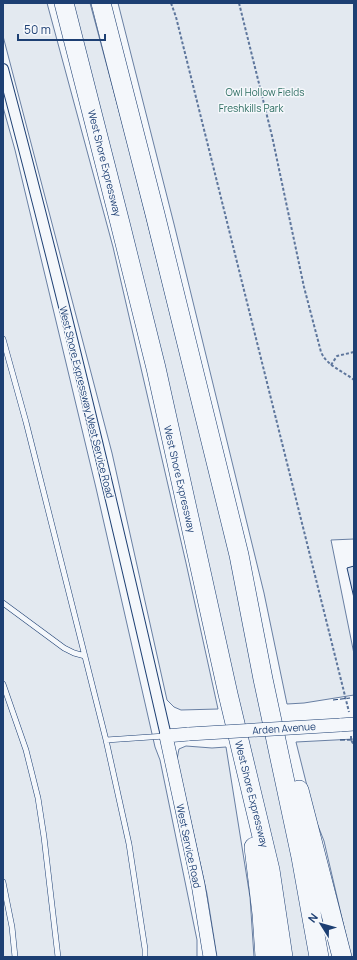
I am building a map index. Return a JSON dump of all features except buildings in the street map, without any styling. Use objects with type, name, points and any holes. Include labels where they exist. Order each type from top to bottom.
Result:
[{"type":"highway","name":"West Shore Expressway","points":[[64,3],[156,368],[228,694],[270,870],[283,957]]},
{"type":"highway","points":[[101,3],[239,555],[342,957]]},
{"type":"highway","points":[[239,555],[263,679],[301,857],[319,957]]},
{"type":"highway","points":[[228,694],[251,820],[262,914],[265,957]]},
{"type":"street","name":"West Shore Expressway West Service Road","points":[[3,69],[94,425],[166,736]]},
{"type":"street","name":"Arden Avenue","points":[[166,736],[349,724]]},
{"type":"street","name":"West Service Road","points":[[166,736],[198,884],[210,957]]},
{"type":"lane","points":[[3,340],[28,429],[106,740],[129,844],[145,957]]},
{"type":"lane","points":[[3,603],[64,648],[85,656]]},
{"type":"lane","points":[[3,684],[26,750],[38,798],[58,957]]},
{"type":"lane","points":[[106,740],[166,736]]},
{"type":"lane","points":[[3,882],[12,927],[15,957]]},
{"type":"path","points":[[171,3],[178,24],[349,724]]},
{"type":"path","points":[[239,3],[272,136],[304,287],[321,352],[326,360],[354,380]]},
{"type":"path","points":[[331,364],[337,356],[354,352]]},
{"type":"green space","points":[[3,3],[47,3],[113,247],[218,709],[181,710],[174,707],[167,700],[112,453],[3,36]]},
{"type":"green space","points":[[68,3],[90,3],[130,152],[233,566],[312,957],[292,957]]},
{"type":"green space","name":"Freshkills Park","points":[[118,3],[354,3],[354,539],[331,540],[354,654],[354,695],[304,703],[287,704],[264,593],[174,224]]},
{"type":"green space","points":[[3,107],[15,150],[96,488],[155,747],[160,760],[197,940],[197,957],[3,957]]},
{"type":"green space","points":[[354,739],[354,957],[351,957],[324,841],[315,818],[296,742]]},
{"type":"green space","points":[[186,746],[212,748],[226,747],[250,897],[254,957],[217,957],[207,894],[177,759],[179,749]]},
{"type":"fence","points":[[333,700],[350,698]]},
{"type":"fence","points":[[340,740],[354,740]]},
{"type":"park label","name":"Owl Hollow Fields","points":[[265,92]]}]
